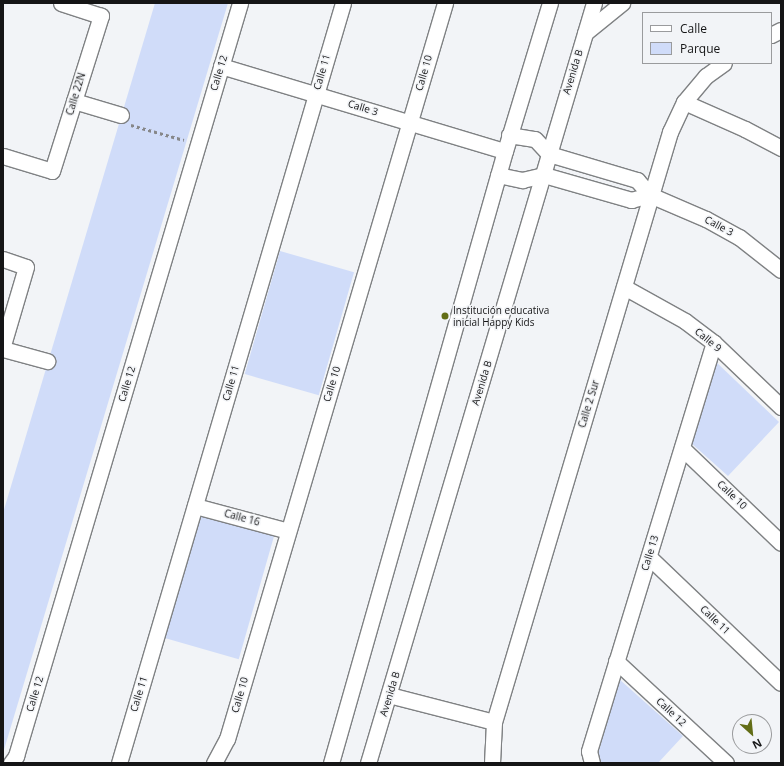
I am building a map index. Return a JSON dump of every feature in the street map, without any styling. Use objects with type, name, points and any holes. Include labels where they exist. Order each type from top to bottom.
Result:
[{"type":"street","name":"Calle 22N","points":[[3,156],[52,172],[101,16],[61,3]]},
{"type":"street","name":"Calle 12","points":[[11,763],[19,748],[240,3]]},
{"type":"street","name":"Calle 11","points":[[119,763],[196,506],[343,3]]},
{"type":"street","name":"Calle 10","points":[[214,763],[227,739],[445,3]]},
{"type":"street","points":[[331,763],[498,175],[550,3]]},
{"type":"street","name":"Avenida B","points":[[368,763],[594,3]]},
{"type":"street","points":[[585,33],[622,3]]},
{"type":"street","points":[[772,34],[781,30]]},
{"type":"street","name":"Calle 2 Sur","points":[[492,763],[494,722],[624,287],[650,194],[670,132],[684,102],[706,76],[723,64]]},
{"type":"street","name":"Calle 3","points":[[221,66],[505,151]]},
{"type":"street","points":[[74,101],[123,119]]},
{"type":"street","points":[[684,102],[780,146]]},
{"type":"street","points":[[510,135],[535,139],[549,154]]},
{"type":"street","name":"Calle 3","points":[[549,154],[637,180],[650,194],[706,219],[739,237],[780,268]]},
{"type":"street","points":[[498,175],[522,180],[544,175],[631,200],[650,194]]},
{"type":"street","points":[[3,259],[26,267],[3,345]]},
{"type":"street","name":"Calle 9","points":[[624,287],[685,321],[714,343],[781,407]]},
{"type":"street","name":"Calle 13","points":[[592,763],[589,751],[714,343]]},
{"type":"street","points":[[3,349],[47,362]]},
{"type":"street","name":"Calle 10","points":[[682,448],[781,543]]},
{"type":"street","name":"Calle 16","points":[[196,506],[288,531]]},
{"type":"street","name":"Calle 11","points":[[649,557],[781,683]]},
{"type":"street","name":"Calle 12","points":[[616,661],[726,763]]},
{"type":"street","points":[[389,695],[494,722]]},
{"type":"path","points":[[123,119],[198,144]]},
{"type":"green space","points":[[155,3],[228,3],[3,753],[3,513]]},
{"type":"green space","points":[[280,251],[354,272],[319,395],[245,374]]},
{"type":"green space","points":[[714,360],[779,422],[728,476],[690,442]]},
{"type":"green space","points":[[200,515],[274,536],[239,659],[165,638]]},
{"type":"green space","points":[[619,679],[683,736],[658,763],[602,763],[597,758]]},
{"type":"place","name":"Institución educativa inicial Happy Kids","points":[[445,316]]}]
